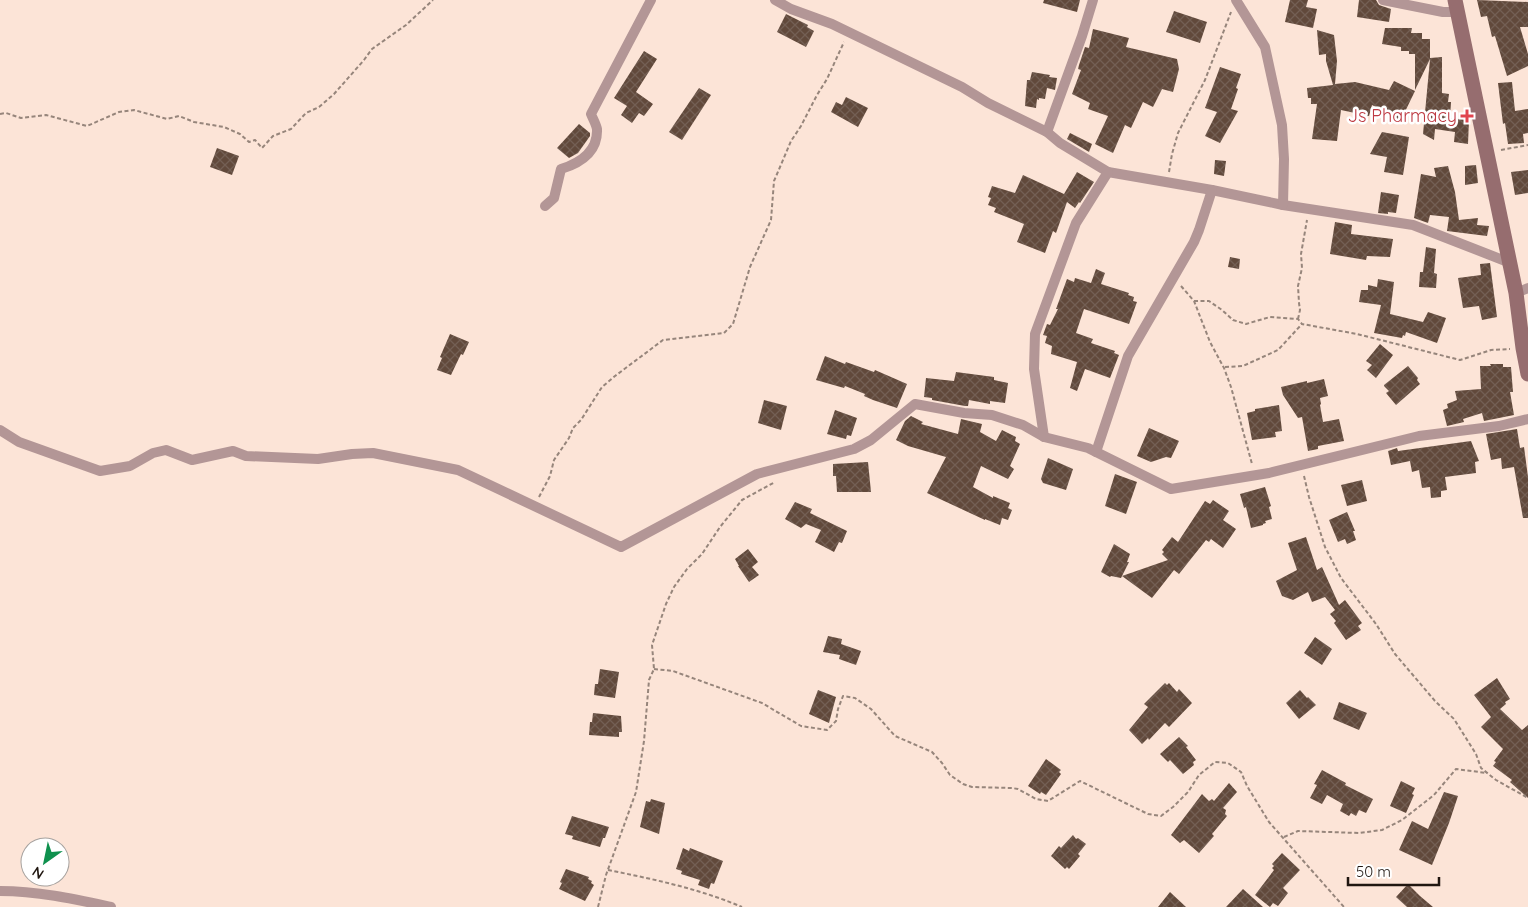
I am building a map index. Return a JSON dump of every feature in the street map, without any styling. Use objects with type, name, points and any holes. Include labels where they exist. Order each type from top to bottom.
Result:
[{"type":"main road","points":[[1457,6],[1508,262],[1522,291],[1523,348],[1528,374]]},
{"type":"street","points":[[545,206],[554,198],[561,169],[574,165],[586,157],[594,144],[597,128],[591,114],[651,0]]},
{"type":"street","points":[[775,0],[790,9],[832,24],[962,87],[988,103],[1047,132],[1060,143],[1108,172],[1212,190],[1283,205],[1413,225],[1508,262]]},
{"type":"street","points":[[1047,132],[1093,0]]},
{"type":"street","points":[[1383,0],[1443,12],[1457,6]]},
{"type":"street","points":[[1234,4],[1265,47],[1282,125],[1284,159],[1283,205]]},
{"type":"street","points":[[1044,437],[1034,369],[1035,334],[1076,223],[1108,172]]},
{"type":"street","points":[[1096,452],[1128,356],[1199,230],[1212,190]]},
{"type":"street","points":[[0,430],[20,442],[100,471],[130,466],[153,453],[166,450],[192,460],[233,451],[246,456],[318,459],[373,453],[458,470],[621,547],[757,474],[854,448],[870,440],[915,404],[964,413],[992,415],[1024,424],[1044,437],[1088,448],[1170,489],[1254,476],[1419,436],[1499,426],[1528,419]]},
{"type":"street","points":[[0,891],[21,891],[66,897],[110,907]]},
{"type":"path","points":[[0,114],[6,113],[21,118],[46,115],[88,126],[119,112],[134,110],[167,119],[179,116],[194,122],[224,127],[240,134],[249,142],[255,140],[262,148],[273,136],[291,129],[306,113],[319,107],[334,94],[372,49],[406,25],[433,0]]},
{"type":"path","points":[[1168,182],[1172,154],[1178,133],[1208,72],[1234,4]]},
{"type":"path","points":[[534,505],[544,490],[554,460],[602,387],[663,340],[724,333],[733,324],[750,267],[771,220],[774,181],[791,141],[827,79],[848,33]]},
{"type":"path","points":[[1486,152],[1528,145]]},
{"type":"path","points":[[1298,319],[1300,310],[1298,286],[1302,268],[1300,254],[1307,209]]},
{"type":"path","points":[[1174,277],[1194,301],[1210,342],[1224,368],[1248,446],[1254,476]]},
{"type":"path","points":[[1194,301],[1208,301],[1233,320],[1246,324],[1270,317],[1298,319],[1302,324],[1357,334],[1460,360],[1491,350],[1523,348]]},
{"type":"path","points":[[1224,368],[1244,366],[1278,350],[1302,324]]},
{"type":"path","points":[[1303,465],[1309,497],[1323,541],[1341,578],[1376,624],[1395,654],[1435,701],[1454,720],[1476,754],[1481,768],[1510,789],[1528,798]]},
{"type":"path","points":[[598,907],[608,870],[636,792],[644,741],[649,680],[654,669],[652,645],[666,604],[674,587],[687,569],[702,554],[720,527],[742,500],[776,481],[779,468]]},
{"type":"path","points":[[654,669],[673,671],[762,703],[801,726],[826,730],[836,721],[843,696],[855,698],[872,709],[895,736],[932,752],[950,775],[963,784],[1018,789],[1036,799],[1048,801],[1080,781],[1148,814],[1161,816],[1173,807],[1188,792],[1199,775],[1215,762],[1228,763],[1241,772],[1270,822],[1344,907]]},
{"type":"path","points":[[1283,837],[1298,831],[1359,834],[1382,830],[1402,820],[1434,795],[1456,769],[1487,773]]},
{"type":"path","points":[[608,870],[672,885],[728,901],[742,907]]},
{"type":"building","points":[[1044,0],[1080,0],[1077,12],[1043,3]]},
{"type":"building","points":[[1290,0],[1308,0],[1306,7],[1317,9],[1313,28],[1285,22]]},
{"type":"building","points":[[1359,0],[1376,0],[1379,5],[1391,9],[1389,22],[1357,17]]},
{"type":"building","points":[[1477,0],[1528,2],[1528,27],[1520,27],[1528,54],[1528,66],[1507,76],[1495,36],[1492,37],[1487,16],[1481,17]]},
{"type":"building","points":[[1174,11],[1207,22],[1200,43],[1166,32]]},
{"type":"building","points":[[786,14],[808,25],[807,27],[814,31],[806,47],[777,32]]},
{"type":"building","points":[[1385,28],[1412,28],[1411,33],[1422,33],[1422,39],[1430,39],[1430,58],[1442,57],[1442,93],[1449,94],[1448,102],[1451,102],[1450,118],[1469,120],[1468,144],[1454,142],[1455,132],[1435,129],[1434,140],[1423,134],[1430,59],[1415,90],[1415,54],[1409,54],[1409,51],[1401,51],[1401,47],[1382,44]]},
{"type":"building","points":[[1093,29],[1129,38],[1126,47],[1177,59],[1179,69],[1173,92],[1162,89],[1153,107],[1143,102],[1131,128],[1125,125],[1113,153],[1095,144],[1108,116],[1088,109],[1090,103],[1072,94],[1081,70],[1078,69],[1079,65],[1085,47],[1089,48]]},
{"type":"building","points":[[1317,30],[1334,35],[1337,61],[1335,84],[1355,82],[1389,90],[1394,81],[1415,91],[1400,122],[1372,105],[1369,116],[1341,110],[1337,141],[1312,139],[1317,104],[1311,104],[1307,88],[1333,85],[1326,61],[1326,54],[1319,55]]},
{"type":"building","points":[[644,51],[657,59],[636,92],[653,104],[644,116],[639,113],[632,123],[621,115],[627,106],[614,98]]},
{"type":"building","points":[[1220,67],[1241,74],[1231,109],[1238,111],[1220,143],[1205,136],[1217,112],[1205,108]]},
{"type":"building","points":[[1032,72],[1057,78],[1055,90],[1047,88],[1045,99],[1037,99],[1036,108],[1025,106],[1027,80],[1030,80]]},
{"type":"building","points":[[1512,82],[1515,111],[1528,109],[1528,133],[1523,134],[1524,143],[1508,144],[1505,123],[1503,124],[1498,83]]},
{"type":"building","points":[[699,88],[711,95],[682,140],[669,132]]},
{"type":"building","points":[[846,97],[868,108],[858,127],[831,112],[836,102],[842,105]]},
{"type":"building","points":[[579,124],[590,133],[590,136],[578,153],[569,158],[557,148]]},
{"type":"building","points":[[1382,132],[1409,137],[1403,175],[1384,172],[1387,157],[1370,154]]},
{"type":"building","points":[[1070,133],[1092,144],[1089,152],[1067,139]]},
{"type":"building","points":[[217,148],[239,156],[232,175],[210,167]]},
{"type":"building","points":[[1215,160],[1226,161],[1224,176],[1214,174]]},
{"type":"building","points":[[1476,165],[1478,183],[1465,185],[1465,166]]},
{"type":"building","points":[[1448,166],[1455,192],[1459,220],[1478,218],[1477,225],[1489,226],[1487,236],[1447,231],[1449,217],[1430,215],[1428,223],[1414,218],[1421,174],[1436,177],[1434,168]]},
{"type":"building","points":[[1528,170],[1528,193],[1515,195],[1511,172]]},
{"type":"building","points":[[1077,172],[1094,182],[1075,208],[1067,202],[1056,233],[1053,231],[1045,253],[1017,242],[1024,224],[994,212],[996,208],[988,205],[991,198],[988,197],[992,186],[1015,193],[1023,175],[1064,194]]},
{"type":"building","points":[[1381,192],[1399,195],[1396,213],[1378,213]]},
{"type":"building","points":[[1335,222],[1352,225],[1351,234],[1393,239],[1390,257],[1367,256],[1366,260],[1330,254]]},
{"type":"building","points":[[1426,247],[1436,249],[1434,273],[1437,274],[1436,288],[1419,287],[1420,272],[1423,272]]},
{"type":"building","points":[[1230,257],[1240,259],[1239,269],[1228,267]]},
{"type":"building","points":[[1490,263],[1497,317],[1482,320],[1479,306],[1463,308],[1458,278],[1481,275],[1480,264]]},
{"type":"building","points":[[1096,269],[1105,273],[1101,284],[1129,293],[1128,295],[1134,297],[1133,301],[1137,302],[1129,324],[1084,309],[1076,333],[1093,339],[1091,343],[1115,351],[1114,353],[1119,355],[1110,378],[1085,369],[1077,391],[1070,388],[1077,362],[1051,354],[1052,346],[1045,343],[1047,336],[1043,335],[1047,324],[1050,325],[1058,309],[1056,309],[1067,279],[1074,282],[1075,278],[1091,283]]},
{"type":"building","points":[[1378,279],[1394,282],[1390,314],[1423,322],[1428,312],[1446,318],[1437,343],[1406,332],[1402,338],[1374,333],[1381,305],[1359,302],[1361,290],[1368,290],[1368,285],[1377,287]]},
{"type":"building","points":[[450,334],[469,342],[451,375],[437,370],[442,358],[440,357]]},
{"type":"building","points":[[1380,344],[1393,355],[1376,378],[1367,370],[1372,365],[1366,361]]},
{"type":"building","points":[[825,356],[845,364],[846,362],[874,372],[875,370],[907,384],[897,408],[873,400],[864,396],[865,394],[845,386],[844,388],[816,380]]},
{"type":"building","points":[[1490,364],[1503,364],[1503,367],[1511,367],[1513,392],[1510,392],[1514,415],[1484,421],[1482,413],[1463,419],[1464,422],[1447,426],[1443,410],[1448,408],[1447,404],[1457,400],[1455,391],[1481,389],[1480,366],[1491,366]]},
{"type":"building","points":[[1408,366],[1418,378],[1417,380],[1420,384],[1396,405],[1386,393],[1389,391],[1384,385]]},
{"type":"building","points":[[956,372],[994,377],[994,380],[1008,383],[1005,403],[990,401],[990,404],[969,400],[968,406],[965,406],[924,397],[926,378],[954,381]]},
{"type":"building","points":[[1324,379],[1328,396],[1320,398],[1323,422],[1339,419],[1344,441],[1318,446],[1318,449],[1308,451],[1302,417],[1298,418],[1283,395],[1281,387]]},
{"type":"building","points":[[764,400],[787,406],[781,430],[758,423]]},
{"type":"building","points":[[1279,405],[1282,431],[1275,432],[1276,437],[1252,440],[1247,413],[1255,411],[1255,409]]},
{"type":"building","points":[[835,410],[857,418],[851,436],[847,435],[846,439],[827,434]]},
{"type":"building","points":[[911,416],[923,422],[921,424],[958,434],[961,419],[982,424],[980,432],[996,441],[1002,430],[1016,437],[1015,441],[1020,444],[1010,466],[1014,469],[1008,479],[981,466],[973,487],[993,498],[993,496],[1010,503],[1008,508],[1012,510],[1008,520],[1002,518],[1000,525],[985,520],[927,493],[946,457],[908,446],[896,440],[905,421]]},
{"type":"building","points":[[1149,428],[1179,441],[1171,458],[1166,457],[1151,462],[1137,456]]},
{"type":"building","points":[[1517,429],[1520,448],[1524,447],[1528,477],[1528,518],[1523,518],[1514,467],[1502,469],[1501,458],[1491,460],[1486,434]]},
{"type":"building","points":[[1471,441],[1479,461],[1475,462],[1476,473],[1445,477],[1447,490],[1441,491],[1441,497],[1431,498],[1430,487],[1422,488],[1419,470],[1412,472],[1410,461],[1391,465],[1388,451],[1397,448],[1398,451]]},
{"type":"building","points":[[1048,458],[1073,469],[1066,490],[1043,483],[1041,479]]},
{"type":"building","points":[[868,462],[871,492],[837,492],[836,476],[833,476],[833,464]]},
{"type":"building","points":[[1115,474],[1137,482],[1126,514],[1105,506]]},
{"type":"building","points":[[1362,480],[1367,501],[1347,506],[1341,485]]},
{"type":"building","points":[[1265,487],[1271,506],[1269,507],[1272,519],[1265,521],[1266,523],[1263,525],[1251,528],[1246,507],[1244,508],[1240,494]]},
{"type":"building","points":[[1213,500],[1229,511],[1223,520],[1236,529],[1223,548],[1211,539],[1209,542],[1206,540],[1179,574],[1174,570],[1152,598],[1122,576],[1168,560],[1162,554],[1164,552],[1162,550],[1172,537],[1178,542],[1205,501],[1210,504]]},
{"type":"building","points":[[795,502],[812,509],[810,513],[847,531],[842,543],[839,542],[834,552],[815,542],[821,530],[806,524],[801,528],[785,519]]},
{"type":"building","points":[[1347,512],[1355,531],[1353,531],[1356,540],[1347,544],[1345,539],[1338,542],[1329,520]]},
{"type":"building","points":[[1306,537],[1317,570],[1322,567],[1339,605],[1345,600],[1362,623],[1358,626],[1361,630],[1346,640],[1334,623],[1336,621],[1330,614],[1335,610],[1325,597],[1312,602],[1308,592],[1293,600],[1282,596],[1276,581],[1297,570],[1288,543]]},
{"type":"building","points":[[1114,544],[1130,554],[1127,562],[1129,562],[1121,578],[1110,577],[1101,572]]},
{"type":"building","points":[[748,549],[758,562],[752,567],[759,575],[749,582],[735,559]]},
{"type":"building","points":[[828,636],[842,639],[841,644],[861,651],[856,665],[839,659],[840,655],[823,652]]},
{"type":"building","points":[[1315,637],[1332,649],[1322,665],[1304,653]]},
{"type":"building","points":[[600,669],[619,672],[615,698],[594,695]]},
{"type":"building","points":[[1497,678],[1510,699],[1500,709],[1522,730],[1528,725],[1528,798],[1510,782],[1512,780],[1493,766],[1496,762],[1494,761],[1503,749],[1481,727],[1491,717],[1474,695]]},
{"type":"building","points":[[1165,683],[1167,685],[1169,683],[1177,692],[1179,689],[1192,703],[1169,727],[1165,723],[1149,740],[1148,738],[1142,744],[1129,730],[1148,707],[1144,704]]},
{"type":"building","points":[[818,690],[836,697],[829,723],[809,714]]},
{"type":"building","points":[[1300,690],[1316,705],[1299,719],[1286,703]]},
{"type":"building","points":[[1339,702],[1367,713],[1359,730],[1333,719]]},
{"type":"building","points":[[593,713],[621,716],[622,732],[619,732],[619,737],[589,735]]},
{"type":"building","points":[[1179,737],[1188,746],[1186,747],[1196,760],[1193,762],[1194,765],[1183,774],[1170,760],[1168,762],[1160,754]]},
{"type":"building","points":[[1046,759],[1061,770],[1059,772],[1061,774],[1046,795],[1041,792],[1040,794],[1028,786]]},
{"type":"building","points":[[1322,770],[1346,783],[1345,785],[1373,799],[1366,813],[1359,810],[1356,816],[1351,813],[1349,816],[1340,811],[1343,804],[1327,795],[1322,804],[1310,798],[1317,785],[1314,784]]},
{"type":"building","points":[[1401,781],[1415,788],[1406,813],[1390,806]]},
{"type":"building","points":[[1229,783],[1237,792],[1223,808],[1226,810],[1225,814],[1227,816],[1212,834],[1214,836],[1199,853],[1184,840],[1180,843],[1171,835],[1202,794],[1209,801],[1212,799],[1214,801]]},
{"type":"building","points":[[1444,792],[1458,796],[1432,865],[1399,850],[1412,821],[1428,829]]},
{"type":"building","points":[[651,799],[665,803],[659,834],[640,827],[646,801],[650,802]]},
{"type":"building","points":[[572,816],[609,827],[600,847],[572,839],[573,836],[565,834]]},
{"type":"building","points":[[1073,835],[1076,839],[1078,838],[1086,844],[1078,854],[1080,856],[1069,869],[1067,867],[1065,869],[1051,856],[1059,846],[1061,848]]},
{"type":"building","points":[[683,848],[689,851],[690,848],[723,861],[714,884],[711,883],[709,889],[698,885],[700,880],[681,874],[682,871],[676,869]]},
{"type":"building","points":[[1282,853],[1300,870],[1283,888],[1288,893],[1278,906],[1273,903],[1270,907],[1255,895],[1274,870],[1272,864]]},
{"type":"building","points":[[566,869],[589,877],[588,879],[592,881],[591,883],[594,885],[585,901],[559,889]]},
{"type":"building","points":[[1408,884],[1433,907],[1407,907],[1396,897]]},
{"type":"building","points":[[1243,889],[1263,907],[1226,907]]},
{"type":"building","points":[[1170,892],[1186,907],[1158,907]]},
{"type":"place","name":"Js Pharmacy","points":[[1467,116]]}]
